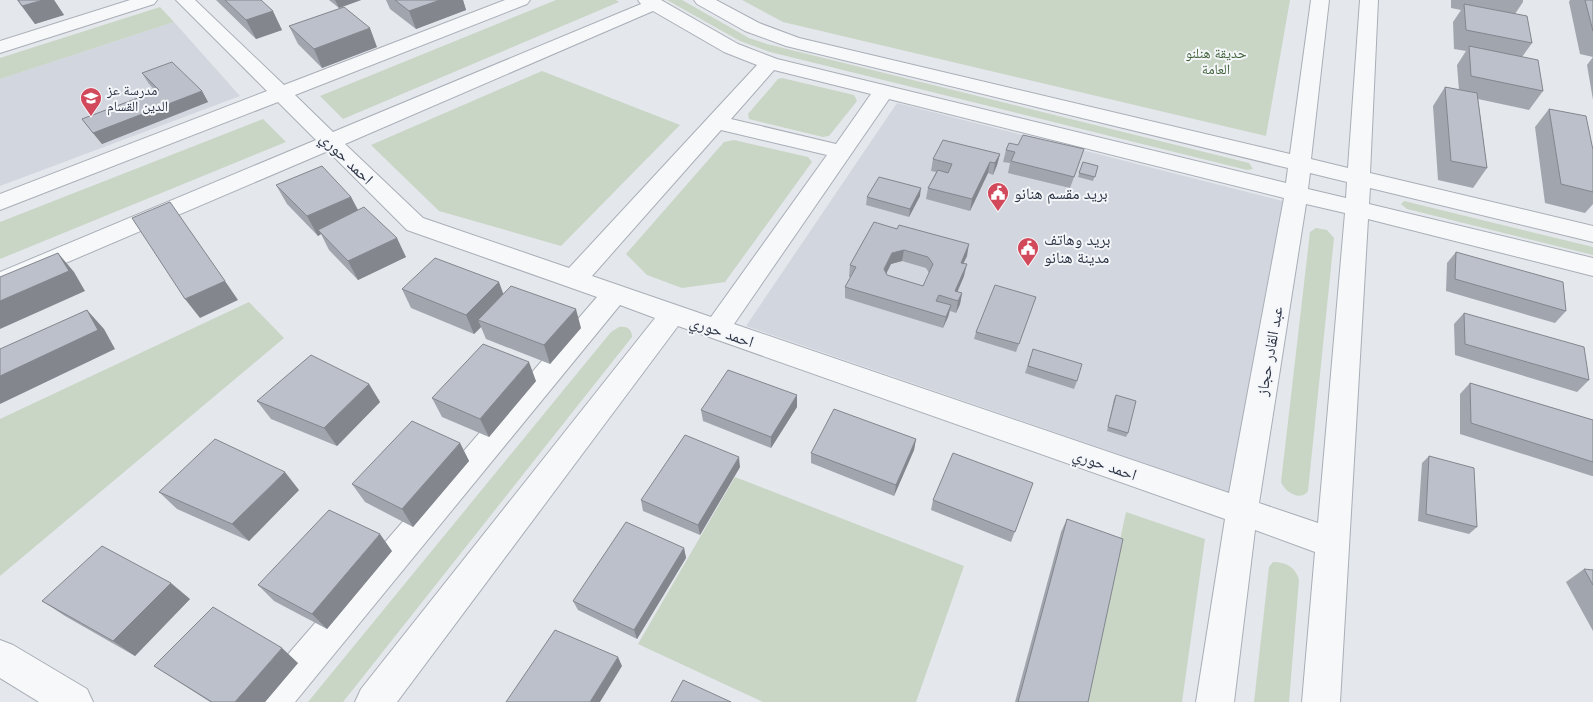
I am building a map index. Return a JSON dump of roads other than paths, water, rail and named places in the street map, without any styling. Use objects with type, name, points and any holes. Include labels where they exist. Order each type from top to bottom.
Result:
[{"type":"street","points":[[0,47],[148,0]]},
{"type":"street","name":"احمد حوري","points":[[185,0],[415,224],[1333,543]]},
{"type":"street","points":[[0,202],[521,0]]},
{"type":"street","points":[[703,0],[752,27],[793,42],[1593,234]]},
{"type":"street","name":"عبد القادر حجاز","points":[[1215,702],[1242,511],[1296,193],[1320,0]]},
{"type":"street","points":[[1322,702],[1357,208],[1369,0]]},
{"type":"street","points":[[0,282],[330,142],[651,2],[731,48],[770,63],[1593,267]]},
{"type":"street","points":[[574,279],[770,63]]},
{"type":"street","points":[[716,329],[884,91]]},
{"type":"street","points":[[715,122],[841,152]]},
{"type":"street","points":[[271,702],[615,294]]},
{"type":"street","points":[[374,702],[673,314]]},
{"type":"street","points":[[0,658],[74,702]]},
{"type":"place","name":"مدرسة عز الدين القسام","points":[[91,117]]},
{"type":"place","name":"بريد مقسم هنانو","points":[[998,212]]},
{"type":"place","name":"بريد وهاتف مدينة هنانو","points":[[1028,267]]},
{"type":"park label","name":"حديقة هنلنو العامة","points":[[1216,62]]}]
